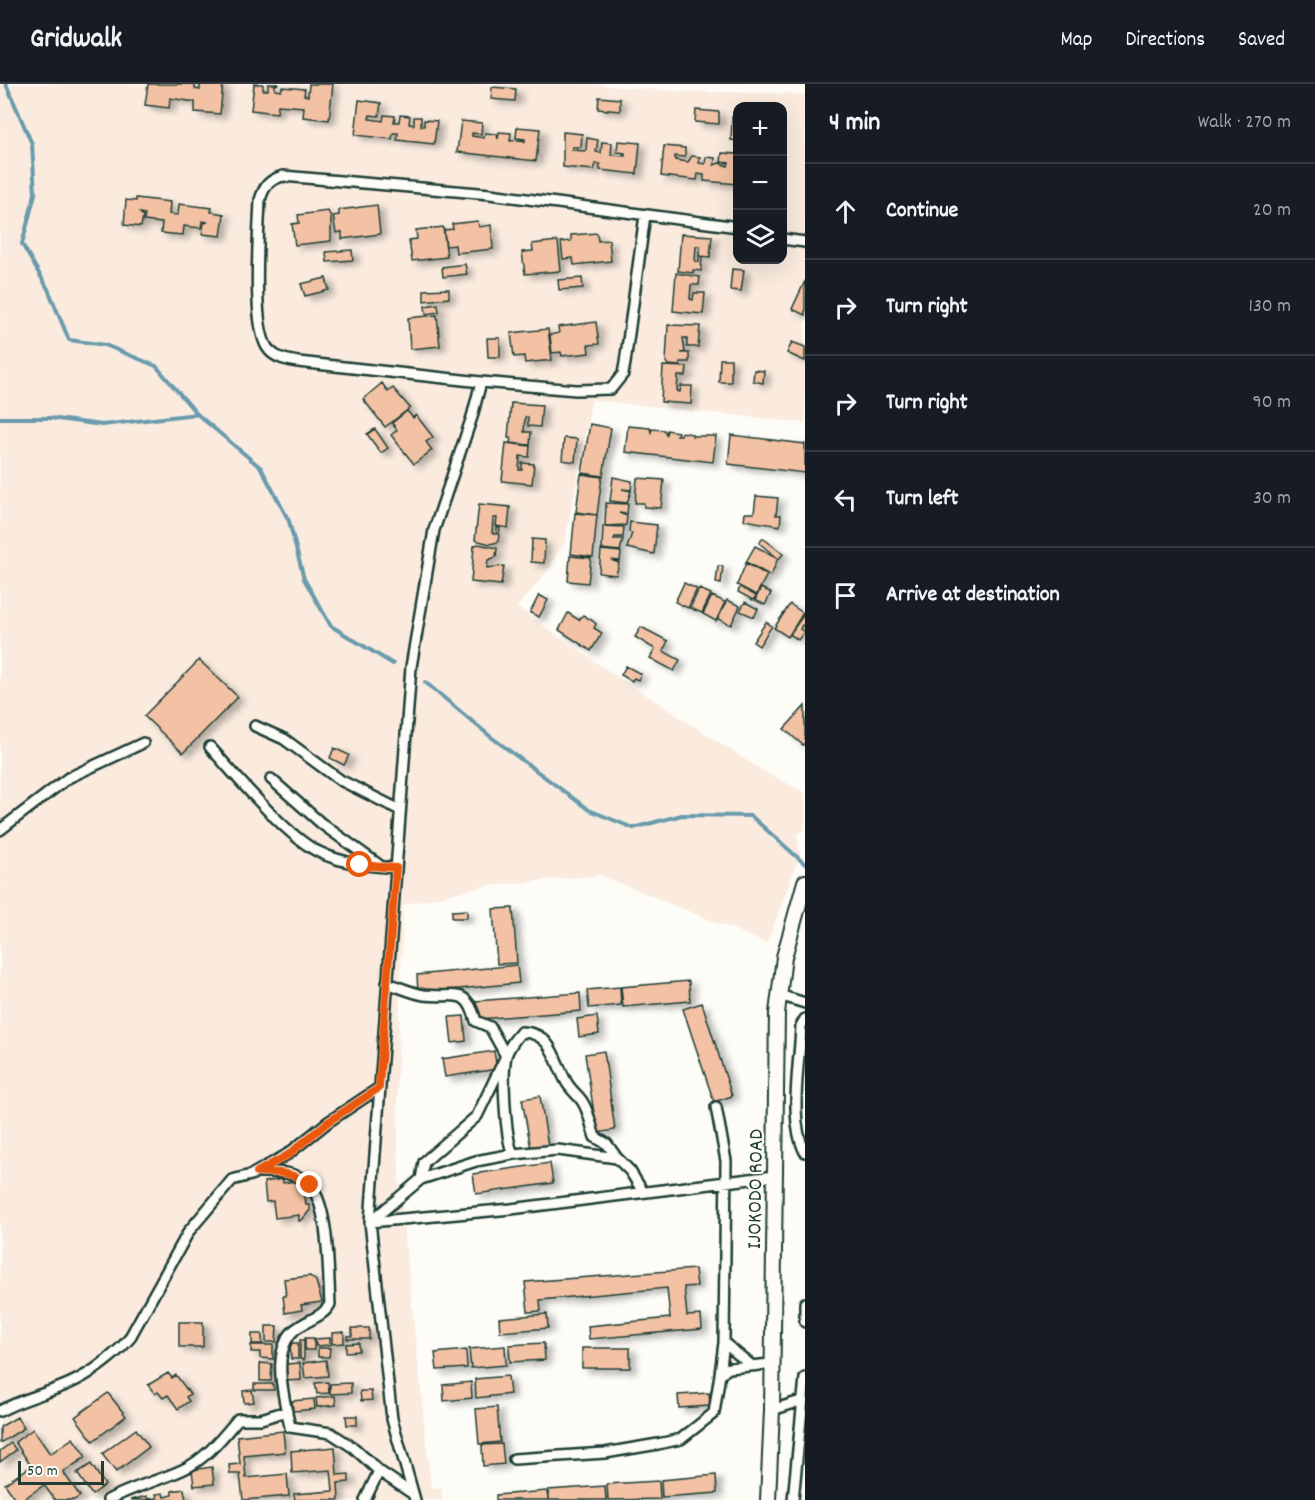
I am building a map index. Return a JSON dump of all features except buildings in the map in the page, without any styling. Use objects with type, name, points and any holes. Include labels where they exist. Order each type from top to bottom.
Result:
[{"type":"main road","name":"IJOKODO ROAD","points":[[768,1500],[772,1410],[774,1176],[779,995],[784,957],[804,884]]},
{"type":"street","points":[[645,215],[626,363],[623,374],[611,389],[576,390],[481,382],[298,362],[280,358],[269,351],[262,338],[258,303],[260,200],[271,180],[283,176],[490,194],[733,226]]},
{"type":"street","points":[[787,240],[805,242]]},
{"type":"street","points":[[414,1497],[392,1419],[370,1222],[411,667],[434,530],[472,417],[481,382]]},
{"type":"street","points":[[255,726],[284,740],[340,780],[400,810]]},
{"type":"street","points":[[0,830],[68,778],[143,743]]},
{"type":"street","points":[[210,747],[246,787],[318,852],[360,865],[396,868]]},
{"type":"street","points":[[271,779],[322,824],[381,867]]},
{"type":"street","points":[[387,983],[421,995],[460,995],[471,1004],[476,1021],[490,1027],[506,1056],[506,1116],[509,1146],[513,1154]]},
{"type":"street","points":[[779,995],[805,1003]]},
{"type":"street","points":[[805,1019],[801,1026],[796,1114],[800,1142],[805,1152]]},
{"type":"street","points":[[421,1179],[424,1162],[477,1116],[506,1056],[521,1032],[541,1036],[554,1050],[567,1083],[584,1104],[595,1137],[607,1144],[630,1171],[643,1192]]},
{"type":"street","points":[[0,1411],[22,1398],[83,1377],[120,1350],[129,1340],[189,1231],[232,1180],[257,1172],[288,1155],[328,1122],[379,1088]]},
{"type":"street","points":[[514,1459],[605,1453],[681,1439],[714,1413],[724,1343],[726,1182],[726,1161],[716,1107]]},
{"type":"street","points":[[370,1222],[421,1179],[476,1161],[513,1154],[558,1150],[617,1158]]},
{"type":"street","points":[[257,1172],[280,1172],[299,1176],[310,1185],[326,1225],[330,1304],[324,1312],[296,1327],[282,1347],[290,1426],[331,1433],[354,1448],[379,1471],[414,1497]]},
{"type":"street","points":[[370,1222],[510,1209],[774,1176]]},
{"type":"street","points":[[805,1303],[805,1322]]},
{"type":"street","points":[[724,1343],[751,1365]]},
{"type":"street","points":[[720,1374],[729,1368],[771,1364]]},
{"type":"street","points":[[794,1500],[805,1378]]},
{"type":"street","points":[[772,1410],[804,1400]]},
{"type":"street","points":[[108,1500],[124,1491],[185,1469],[216,1446],[238,1419],[261,1419],[287,1411]]},
{"type":"street","points":[[364,1500],[379,1471]]},
{"type":"shaded area","points":[[0,84],[585,84],[672,91],[805,94],[805,423],[592,400],[565,541],[546,573],[517,607],[598,664],[760,769],[805,793],[805,829],[797,835],[800,855],[767,943],[600,875],[485,886],[403,905],[397,1087],[399,1179],[431,1488],[442,1488],[442,1500],[0,1500]]},
{"type":"waterway","points":[[6,84],[32,144],[35,194],[22,244],[48,289],[69,340],[105,345],[156,366],[197,414],[261,468],[289,521],[304,579],[331,626],[393,664]]},
{"type":"waterway","points":[[0,418],[50,418],[102,425],[197,414]]},
{"type":"waterway","points":[[425,682],[491,737],[589,810],[633,828],[682,815],[751,816],[805,864]]},
{"type":"route","points":[[310,1185],[299,1176],[280,1172],[257,1172],[288,1155],[328,1122],[379,1088],[396,868],[360,865]]}]
